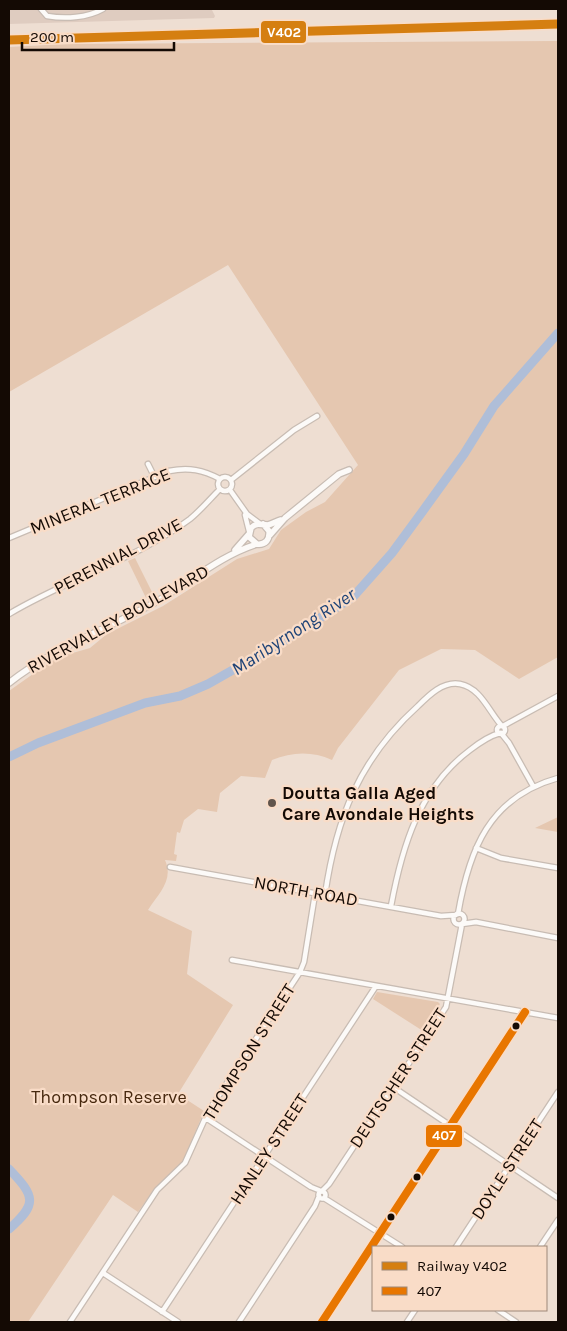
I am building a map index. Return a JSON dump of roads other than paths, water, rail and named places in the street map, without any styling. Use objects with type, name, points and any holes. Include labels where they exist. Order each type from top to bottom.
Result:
[{"type":"street","points":[[41,9],[45,15],[50,17],[88,16],[103,9]]},
{"type":"street","points":[[231,480],[294,430],[317,416]]},
{"type":"street","points":[[148,464],[154,476]]},
{"type":"street","name":"MINERAL TERRACE","points":[[9,538],[154,476],[182,468],[196,469],[220,479]]},
{"type":"street","points":[[242,507],[249,524],[251,540],[257,544],[264,543],[285,518],[339,474],[349,470]]},
{"type":"street","points":[[224,477],[231,480],[233,485],[230,490],[220,489],[218,484],[220,479],[224,477]]},
{"type":"street","name":"PERENNIAL DRIVE","points":[[9,614],[131,553],[175,528],[197,513],[220,489]]},
{"type":"street","points":[[230,490],[252,520],[268,528],[270,535]]},
{"type":"street","points":[[249,532],[253,525],[270,524],[285,518]]},
{"type":"street","name":"RIVERVALLEY BOULEVARD","points":[[228,557],[249,532]]},
{"type":"street","name":"RIVERVALLEY BOULEVARD","points":[[9,682],[50,654],[152,604],[228,557],[257,544]]},
{"type":"street","points":[[324,895],[331,853],[347,804],[365,770],[399,723],[439,688],[454,684],[473,690],[494,716],[533,786]]},
{"type":"street","points":[[391,906],[404,846],[425,801],[452,764],[489,737],[558,696]]},
{"type":"street","points":[[458,917],[467,867],[476,848],[495,818],[533,786],[558,778]]},
{"type":"street","points":[[476,848],[501,858],[558,868]]},
{"type":"street","name":"NORTH ROAD","points":[[170,867],[441,916],[458,917],[558,938]]},
{"type":"street","name":"THOMPSON STREET","points":[[70,1322],[157,1190],[185,1163],[206,1118],[300,972],[304,962],[316,894]]},
{"type":"street","name":"NORTH ROAD","points":[[458,917],[462,924],[476,922]]},
{"type":"street","name":"DEUTSCHER STREET","points":[[239,1322],[446,1007],[462,924],[458,917]]},
{"type":"street","name":"DEUTSCHER STREET","points":[[458,917],[458,937]]},
{"type":"street","points":[[232,960],[558,1018]]},
{"type":"street","name":"HANLEY STREET","points":[[162,1312],[376,986]]},
{"type":"street","points":[[322,1322],[525,1012]]},
{"type":"street","points":[[392,1087],[558,1198]]},
{"type":"street","name":"DOYLE STREET","points":[[457,1246],[558,1092]]},
{"type":"street","points":[[206,1118],[400,1246]]},
{"type":"street","points":[[541,1246],[558,1220]]},
{"type":"street","points":[[103,1273],[178,1322]]},
{"type":"street","points":[[407,1322],[414,1311]]},
{"type":"street","points":[[500,1311],[516,1322]]},
{"type":"waterway","name":"Maribyrnong River","points":[[9,757],[38,743],[145,703],[180,696],[208,684],[279,644],[353,597],[392,553],[464,454],[494,406],[558,333]]},
{"type":"waterway","name":"Maribyrnong River","points":[[9,1169],[24,1186],[30,1200],[25,1213],[9,1229]]},
{"type":"railway","points":[[9,38],[558,21]]},
{"type":"rail line","name":"V402","points":[[9,40],[558,24]]},
{"type":"place","name":"Doutta Galla Aged Care Avondale Heights","points":[[272,803]]},
{"type":"park label","name":"Thompson Reserve","points":[[109,1097]]}]
